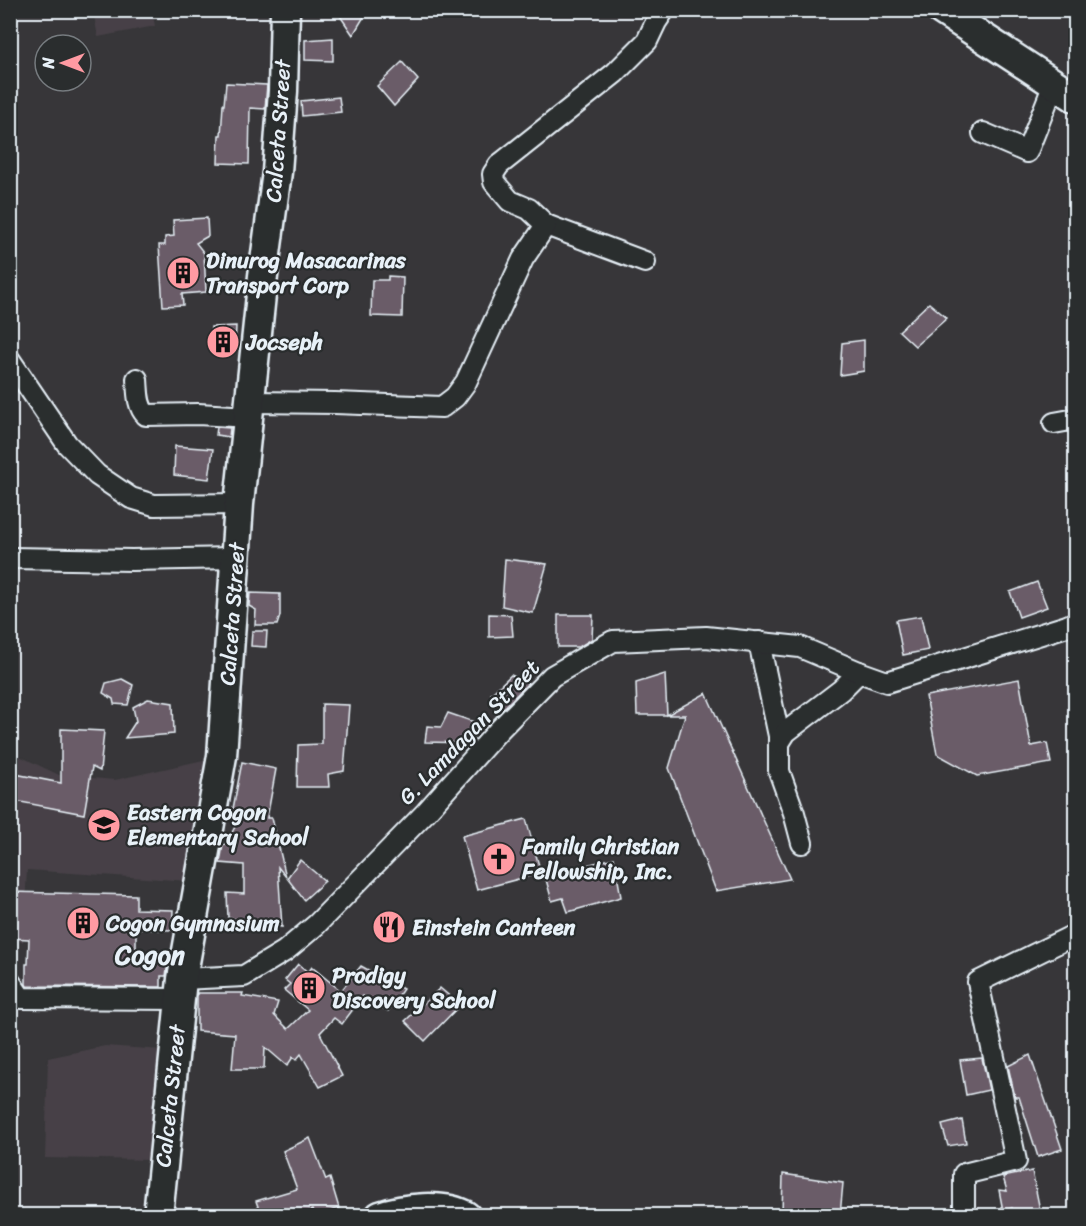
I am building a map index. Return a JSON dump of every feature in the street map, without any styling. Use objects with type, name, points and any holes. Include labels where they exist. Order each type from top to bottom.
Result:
[{"type":"main road","name":"Calceta Street","points":[[158,1215],[181,989],[222,756],[239,504],[284,91],[285,10]]},
{"type":"main road","points":[[941,10],[1065,91]]},
{"type":"main road","points":[[380,1215],[427,1208],[459,1211],[466,1215]]},
{"type":"street","points":[[645,262],[546,225],[529,209],[510,201],[494,182],[493,174],[499,165],[615,73],[647,42],[664,10]]},
{"type":"street","points":[[983,133],[1027,152],[1065,91]]},
{"type":"street","points":[[137,379],[140,406],[146,415],[198,414],[335,403],[442,407],[466,382],[523,259],[546,225]]},
{"type":"street","points":[[10,360],[67,444],[97,475],[132,498],[154,505],[239,504]]},
{"type":"street","points":[[1054,423],[1076,419]]},
{"type":"street","points":[[10,558],[132,560],[236,558]]},
{"type":"street","name":"G. Lamdagan Street","points":[[10,982],[21,998],[181,989],[244,976],[285,951],[316,925],[426,812],[498,731],[552,676],[613,640],[706,637],[800,647],[887,682],[1076,622]]},
{"type":"street","points":[[759,642],[779,736],[779,771],[802,843]]},
{"type":"street","points":[[779,743],[786,732],[841,690],[859,672]]},
{"type":"street","points":[[964,1215],[964,1174],[1016,1161],[978,982],[1076,934]]},
{"type":"shaded area","points":[[93,11],[152,11],[155,26],[98,37]]},
{"type":"shaded area","name":"Eastern Cogon Elementary School","points":[[11,752],[59,775],[115,780],[208,759],[189,881],[27,870],[23,942],[11,940]]},
{"type":"shaded area","points":[[105,1046],[163,1050],[154,1160],[45,1158],[48,1058]]},
{"type":"building","points":[[336,10],[368,10],[353,35]]},
{"type":"building","points":[[333,38],[333,61],[305,60],[305,40]]},
{"type":"building","points":[[402,62],[418,80],[394,106],[377,86]]},
{"type":"building","points":[[226,83],[267,85],[265,109],[250,108],[249,164],[218,163]]},
{"type":"building","points":[[339,97],[341,112],[302,116],[301,101]]},
{"type":"building","name":"Dinurog Masacarinas Transport Corp","points":[[207,218],[208,236],[196,243],[204,253],[206,292],[182,294],[183,305],[163,306],[159,245],[165,245],[165,237],[174,236],[173,220]]},
{"type":"building","points":[[388,276],[403,277],[402,317],[371,316],[372,280],[388,280]]},
{"type":"building","points":[[929,303],[947,318],[915,346],[899,331]]},
{"type":"building","points":[[236,326],[235,347],[211,347],[211,327]]},
{"type":"building","points":[[864,340],[864,371],[840,375],[842,343]]},
{"type":"building","points":[[217,427],[230,428],[229,437],[216,435]]},
{"type":"building","points":[[175,446],[213,449],[209,479],[174,475]]},
{"type":"building","points":[[505,559],[547,564],[533,613],[502,606]]},
{"type":"building","points":[[1037,582],[1047,607],[1019,617],[1010,592]]},
{"type":"building","points":[[250,593],[280,594],[280,616],[277,625],[255,625],[256,610],[249,606]]},
{"type":"building","points":[[489,614],[511,615],[513,636],[489,637]]},
{"type":"building","points":[[558,615],[593,615],[592,639],[579,647],[558,647]]},
{"type":"building","points":[[921,616],[928,650],[903,655],[896,620]]},
{"type":"building","points":[[252,631],[267,631],[266,647],[251,646]]},
{"type":"building","points":[[665,674],[667,715],[637,715],[636,683]]},
{"type":"building","points":[[511,675],[528,683],[502,710],[491,694]]},
{"type":"building","points":[[122,679],[133,685],[128,705],[114,704],[113,699],[103,693],[106,683]]},
{"type":"building","points":[[1019,679],[1031,746],[1047,743],[1051,763],[977,776],[937,754],[926,696]]},
{"type":"building","points":[[706,693],[790,879],[716,891],[669,768],[685,715],[667,715]]},
{"type":"building","points":[[148,699],[173,703],[174,734],[125,738],[136,721],[133,707]]},
{"type":"building","points":[[322,704],[349,705],[344,771],[328,774],[329,787],[297,787],[298,745],[322,744]]},
{"type":"building","points":[[448,713],[477,723],[471,743],[425,742],[427,726],[441,727]]},
{"type":"building","points":[[61,729],[104,731],[100,771],[92,767],[84,814],[10,800],[10,773],[61,783]]},
{"type":"building","points":[[242,762],[276,769],[267,818],[272,818],[286,877],[278,867],[282,927],[228,918],[227,893],[244,894],[244,865],[220,863],[223,845],[236,825],[232,814]]},
{"type":"building","points":[[526,819],[541,873],[477,890],[462,836]]},
{"type":"building","points":[[614,858],[621,897],[568,912],[563,898],[552,901],[545,876]]},
{"type":"building","points":[[300,860],[325,881],[304,900],[287,878]]},
{"type":"building","points":[[10,892],[136,895],[136,909],[173,910],[172,930],[136,929],[136,960],[168,961],[166,976],[161,976],[161,987],[27,986],[26,964],[28,964],[29,939],[10,938]]},
{"type":"building","points":[[298,964],[308,972],[312,967],[341,991],[361,966],[403,989],[388,1011],[363,996],[342,1024],[334,1018],[320,1033],[342,1076],[320,1087],[301,1054],[296,1060],[293,1057],[287,1066],[265,1047],[264,1069],[232,1069],[235,1034],[197,1031],[197,993],[243,993],[242,996],[278,1002],[274,1015],[288,1029],[308,1010],[284,990],[290,984],[285,980]]},
{"type":"building","points":[[440,988],[460,1005],[425,1041],[405,1021]]},
{"type":"building","points":[[1030,1055],[1062,1149],[1038,1157],[1019,1097],[1015,1097],[1008,1066]]},
{"type":"building","points":[[982,1058],[989,1090],[966,1095],[960,1060]]},
{"type":"building","points":[[962,1120],[966,1143],[948,1146],[942,1125]]},
{"type":"building","points":[[310,1138],[326,1180],[330,1178],[339,1208],[318,1215],[314,1215],[312,1210],[298,1215],[261,1215],[256,1201],[297,1189],[283,1151]]},
{"type":"building","points":[[1032,1171],[1041,1215],[1013,1215],[1012,1208],[1003,1211],[999,1190],[1007,1191],[1003,1177]]},
{"type":"building","points":[[783,1174],[843,1183],[840,1215],[782,1215]]},
{"type":"place","name":"Dinurog Masacarinas Transport Corp","points":[[183,273]]},
{"type":"place","name":"Jocseph","points":[[223,342]]},
{"type":"place","name":"Eastern Cogon Elementary School","points":[[104,825]]},
{"type":"place","name":"Family Christian Fellowship, Inc.","points":[[499,859]]},
{"type":"place","name":"Cogon Gymnasium","points":[[83,923]]},
{"type":"place","name":"Einstein Canteen","points":[[389,927]]},
{"type":"place","name":"Prodigy Discovery School","points":[[309,988]]},
{"type":"district","name":"Cogon","points":[[150,955]]}]
